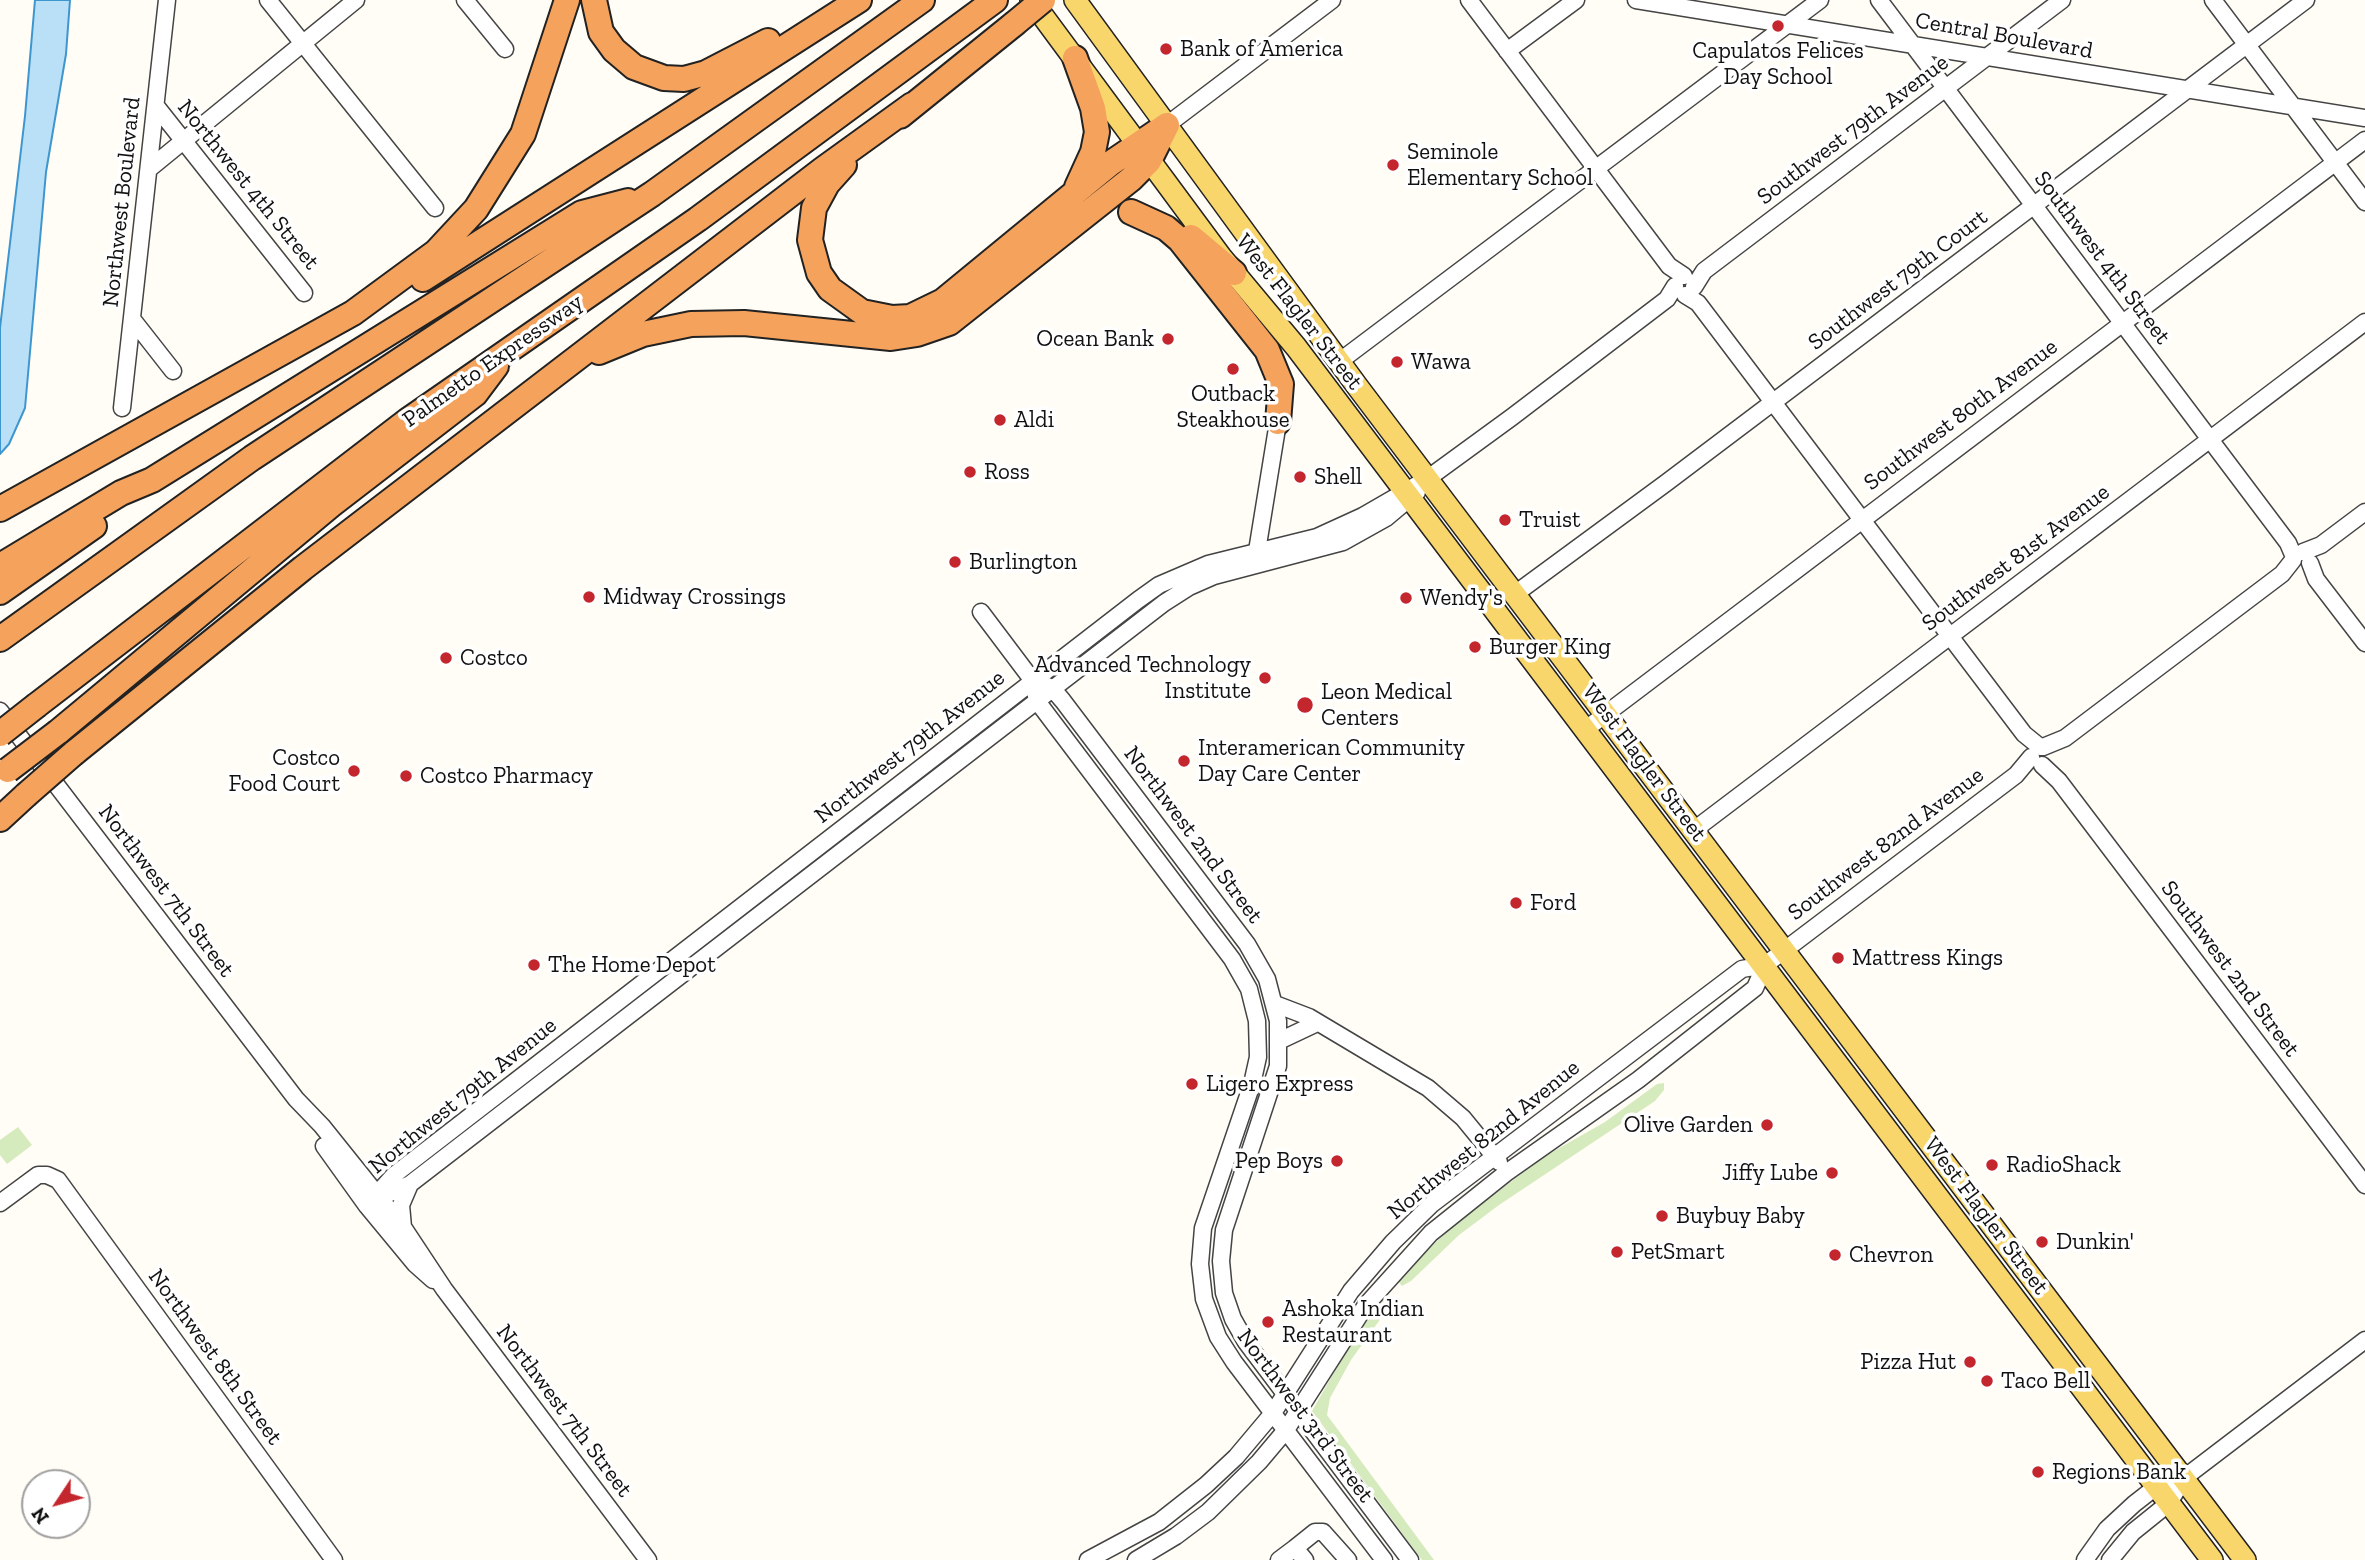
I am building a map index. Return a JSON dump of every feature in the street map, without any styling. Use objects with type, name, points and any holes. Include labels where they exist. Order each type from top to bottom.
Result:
[{"type":"highway","points":[[0,509],[353,313],[436,252],[458,230],[493,186],[523,134],[567,0]]},
{"type":"highway","points":[[594,0],[601,32],[624,60],[644,72],[674,79],[696,76],[717,68],[846,0]]},
{"type":"highway","points":[[353,313],[379,305],[483,242],[859,0]]},
{"type":"highway","points":[[0,639],[252,458],[652,194],[922,0]]},
{"type":"highway","name":"Palmetto Expressway","points":[[0,734],[348,464],[506,351],[720,204],[995,0]]},
{"type":"highway","points":[[0,819],[74,753],[303,568],[800,187],[912,105],[1043,0]]},
{"type":"highway","points":[[1075,58],[1093,108],[1097,132],[1090,161],[1075,192]]},
{"type":"highway","points":[[912,105],[837,171],[814,208],[810,240],[813,256],[830,289],[845,303],[862,312],[891,318],[927,311],[960,288],[1075,192],[1143,153]]},
{"type":"highway","points":[[564,370],[643,334],[691,324],[744,324],[869,338],[917,334],[948,323],[1131,179],[1143,153],[1167,125]]},
{"type":"highway","points":[[0,566],[121,493],[152,480],[582,213],[652,194]]},
{"type":"highway","points":[[1131,212],[1166,228],[1180,240],[1267,350],[1281,384],[1278,422]]},
{"type":"highway","points":[[1071,227],[1111,214],[1147,212],[1167,218],[1234,273]]},
{"type":"highway","points":[[3,775],[310,521],[475,394],[506,351]]},
{"type":"highway","points":[[0,592],[126,504],[152,480]]},
{"type":"main road","name":"West Flagler Street","points":[[1031,0],[1143,153],[1408,494],[2212,1560]]},
{"type":"main road","name":"West Flagler Street","points":[[1081,2],[1167,125],[1427,479],[2245,1560]]},
{"type":"main road","points":[[1944,1204],[1958,1205],[1971,1213],[1982,1213]]},
{"type":"main road","points":[[1966,1233],[2004,1242]]},
{"type":"street","name":"Northwest Boulevard","points":[[122,408],[167,0]]},
{"type":"street","points":[[268,0],[435,208]]},
{"type":"street","points":[[149,169],[356,0]]},
{"type":"street","points":[[465,0],[505,50]]},
{"type":"street","points":[[1167,125],[1332,0]]},
{"type":"street","name":"Southwest 2nd Street","points":[[1469,0],[1670,266],[1684,289],[1773,402],[2365,1185]]},
{"type":"street","points":[[1507,51],[1576,0]]},
{"type":"street","name":"Central Boulevard","points":[[1636,0],[2365,118]]},
{"type":"street","points":[[1340,361],[1820,0]]},
{"type":"street","name":"Southwest 4th Street","points":[[1879,0],[2365,643]]},
{"type":"street","name":"Southwest 79th Avenue","points":[[1427,479],[1684,289],[1704,271],[2062,0]]},
{"type":"street","points":[[2213,0],[2365,202]]},
{"type":"street","name":"Southwest 79th Court","points":[[1515,594],[2306,0]]},
{"type":"street","name":"Northwest 4th Street","points":[[156,106],[304,293]]},
{"type":"street","name":"Southwest 80th Avenue","points":[[1586,729],[2365,140]]},
{"type":"street","points":[[132,320],[173,371]]},
{"type":"street","name":"Southwest 81st Avenue","points":[[1694,830],[2365,323]]},
{"type":"street","points":[[1257,551],[1278,422]]},
{"type":"street","name":"Northwest 79th Avenue","points":[[377,1194],[388,1194],[410,1184],[1052,688],[1189,587],[1346,526],[1408,494],[1427,479]]},
{"type":"street","name":"Southwest 82nd Avenue","points":[[1784,950],[2283,574],[2300,558],[2365,512]]},
{"type":"street","name":"Northwest 79th Avenue","points":[[380,1218],[375,1206],[377,1194],[394,1175],[1159,585],[1208,564],[1257,551],[1280,553]]},
{"type":"street","name":"Northwest 2nd Street","points":[[981,612],[1033,681],[1037,701],[1232,959],[1246,983],[1255,1009]]},
{"type":"street","points":[[1033,681],[1052,688]]},
{"type":"street","name":"Northwest 2nd Street","points":[[1052,688],[1247,944],[1263,970],[1275,1004],[1279,1041]]},
{"type":"street","name":"Northwest 7th Street","points":[[0,711],[296,1099],[377,1194],[415,1264],[444,1289]]},
{"type":"street","points":[[730,915],[739,930]]},
{"type":"street","name":"Northwest 82nd Avenue","points":[[1136,1560],[1176,1536],[1223,1499],[1286,1430],[1343,1338],[1384,1283],[1446,1219],[1506,1172],[1638,1080],[1755,988],[1765,965],[1784,950]]},
{"type":"street","name":"Northwest 82nd Avenue","points":[[1088,1560],[1143,1532],[1191,1498],[1236,1457],[1273,1413],[1337,1309],[1374,1262],[1432,1205],[1742,969],[1765,965]]},
{"type":"street","points":[[1275,1004],[1309,1017],[1315,1024],[1437,1095],[1472,1127],[1506,1172]]},
{"type":"street","name":"Northwest 3rd Street","points":[[1255,1009],[1259,1039],[1256,1069],[1206,1217],[1200,1269],[1206,1308],[1218,1337],[1384,1560]]},
{"type":"street","points":[[1279,1041],[1315,1024]]},
{"type":"street","name":"Northwest 3rd Street","points":[[1279,1041],[1275,1079],[1227,1220],[1221,1255],[1223,1287],[1230,1311],[1259,1360],[1410,1560]]},
{"type":"street","name":"Northwest 7th Street","points":[[296,1099],[320,1141],[367,1206],[399,1234],[416,1244],[444,1289],[649,1560]]},
{"type":"street","name":"Northwest 8th Street","points":[[0,1203],[38,1175],[51,1176],[58,1180],[334,1560]]},
{"type":"street","points":[[398,1231],[401,1205],[410,1184]]},
{"type":"street","points":[[2085,1560],[2113,1522],[2163,1494],[2365,1340]]},
{"type":"street","points":[[1259,1360],[1278,1369],[1304,1363]]},
{"type":"street","points":[[2109,1560],[2163,1494]]},
{"type":"street","points":[[1279,1560],[1300,1554],[1315,1532],[1323,1532],[1348,1560]]},
{"type":"green space","points":[[1664,1083],[1664,1090],[1655,1101],[1499,1205],[1459,1235],[1411,1281],[1402,1286],[1398,1281],[1462,1218],[1547,1155],[1605,1122],[1657,1084]]},
{"type":"green space","points":[[18,1127],[32,1145],[7,1164],[0,1155],[0,1140]]},
{"type":"green space","points":[[1384,1298],[1389,1301],[1389,1307],[1351,1360],[1330,1398],[1327,1415],[1434,1560],[1422,1560],[1312,1411],[1349,1346]]},
{"type":"water","points":[[35,0],[70,0],[66,54],[46,172],[25,408],[9,444],[0,454],[0,328],[25,116]]},
{"type":"place","name":"Capulatos Felices Day School","points":[[1778,26]]},
{"type":"place","name":"Bank of America","points":[[1166,49]]},
{"type":"place","name":"Seminole Elementary School","points":[[1393,165]]},
{"type":"place","name":"Ocean Bank","points":[[1168,339]]},
{"type":"place","name":"Wawa","points":[[1397,362]]},
{"type":"place","name":"Outback Steakhouse","points":[[1233,369]]},
{"type":"place","name":"Aldi","points":[[1000,420]]},
{"type":"place","name":"Ross","points":[[970,472]]},
{"type":"place","name":"Shell","points":[[1300,477]]},
{"type":"place","name":"Truist","points":[[1505,520]]},
{"type":"place","name":"Burlington","points":[[955,562]]},
{"type":"place","name":"Midway Crossings","points":[[589,597]]},
{"type":"place","name":"Wendy's","points":[[1406,598]]},
{"type":"place","name":"Burger King","points":[[1475,647]]},
{"type":"place","name":"Costco","points":[[446,658]]},
{"type":"place","name":"Advanced Technology Institute","points":[[1265,678]]},
{"type":"place","name":"Leon Medical Centers","points":[[1305,705]]},
{"type":"place","name":"Interamerican Community Day Care Center","points":[[1184,761]]},
{"type":"place","name":"Costco Food Court","points":[[354,771]]},
{"type":"place","name":"Costco Pharmacy","points":[[406,776]]},
{"type":"place","name":"Ford","points":[[1516,903]]},
{"type":"place","name":"Mattress Kings","points":[[1838,958]]},
{"type":"place","name":"The Home Depot","points":[[534,965]]},
{"type":"place","name":"Ligero Express","points":[[1192,1084]]},
{"type":"place","name":"Olive Garden","points":[[1767,1125]]},
{"type":"place","name":"Pep Boys","points":[[1337,1161]]},
{"type":"place","name":"RadioShack","points":[[1992,1165]]},
{"type":"place","name":"Jiffy Lube","points":[[1832,1173]]},
{"type":"place","name":"Buybuy Baby","points":[[1662,1216]]},
{"type":"place","name":"Dunkin'","points":[[2042,1242]]},
{"type":"place","name":"PetSmart","points":[[1617,1252]]},
{"type":"place","name":"Chevron","points":[[1835,1255]]},
{"type":"place","name":"Ashoka Indian Restaurant","points":[[1268,1322]]},
{"type":"place","name":"Pizza Hut","points":[[1970,1362]]},
{"type":"place","name":"Taco Bell","points":[[1987,1381]]},
{"type":"place","name":"Regions Bank","points":[[2038,1472]]}]
